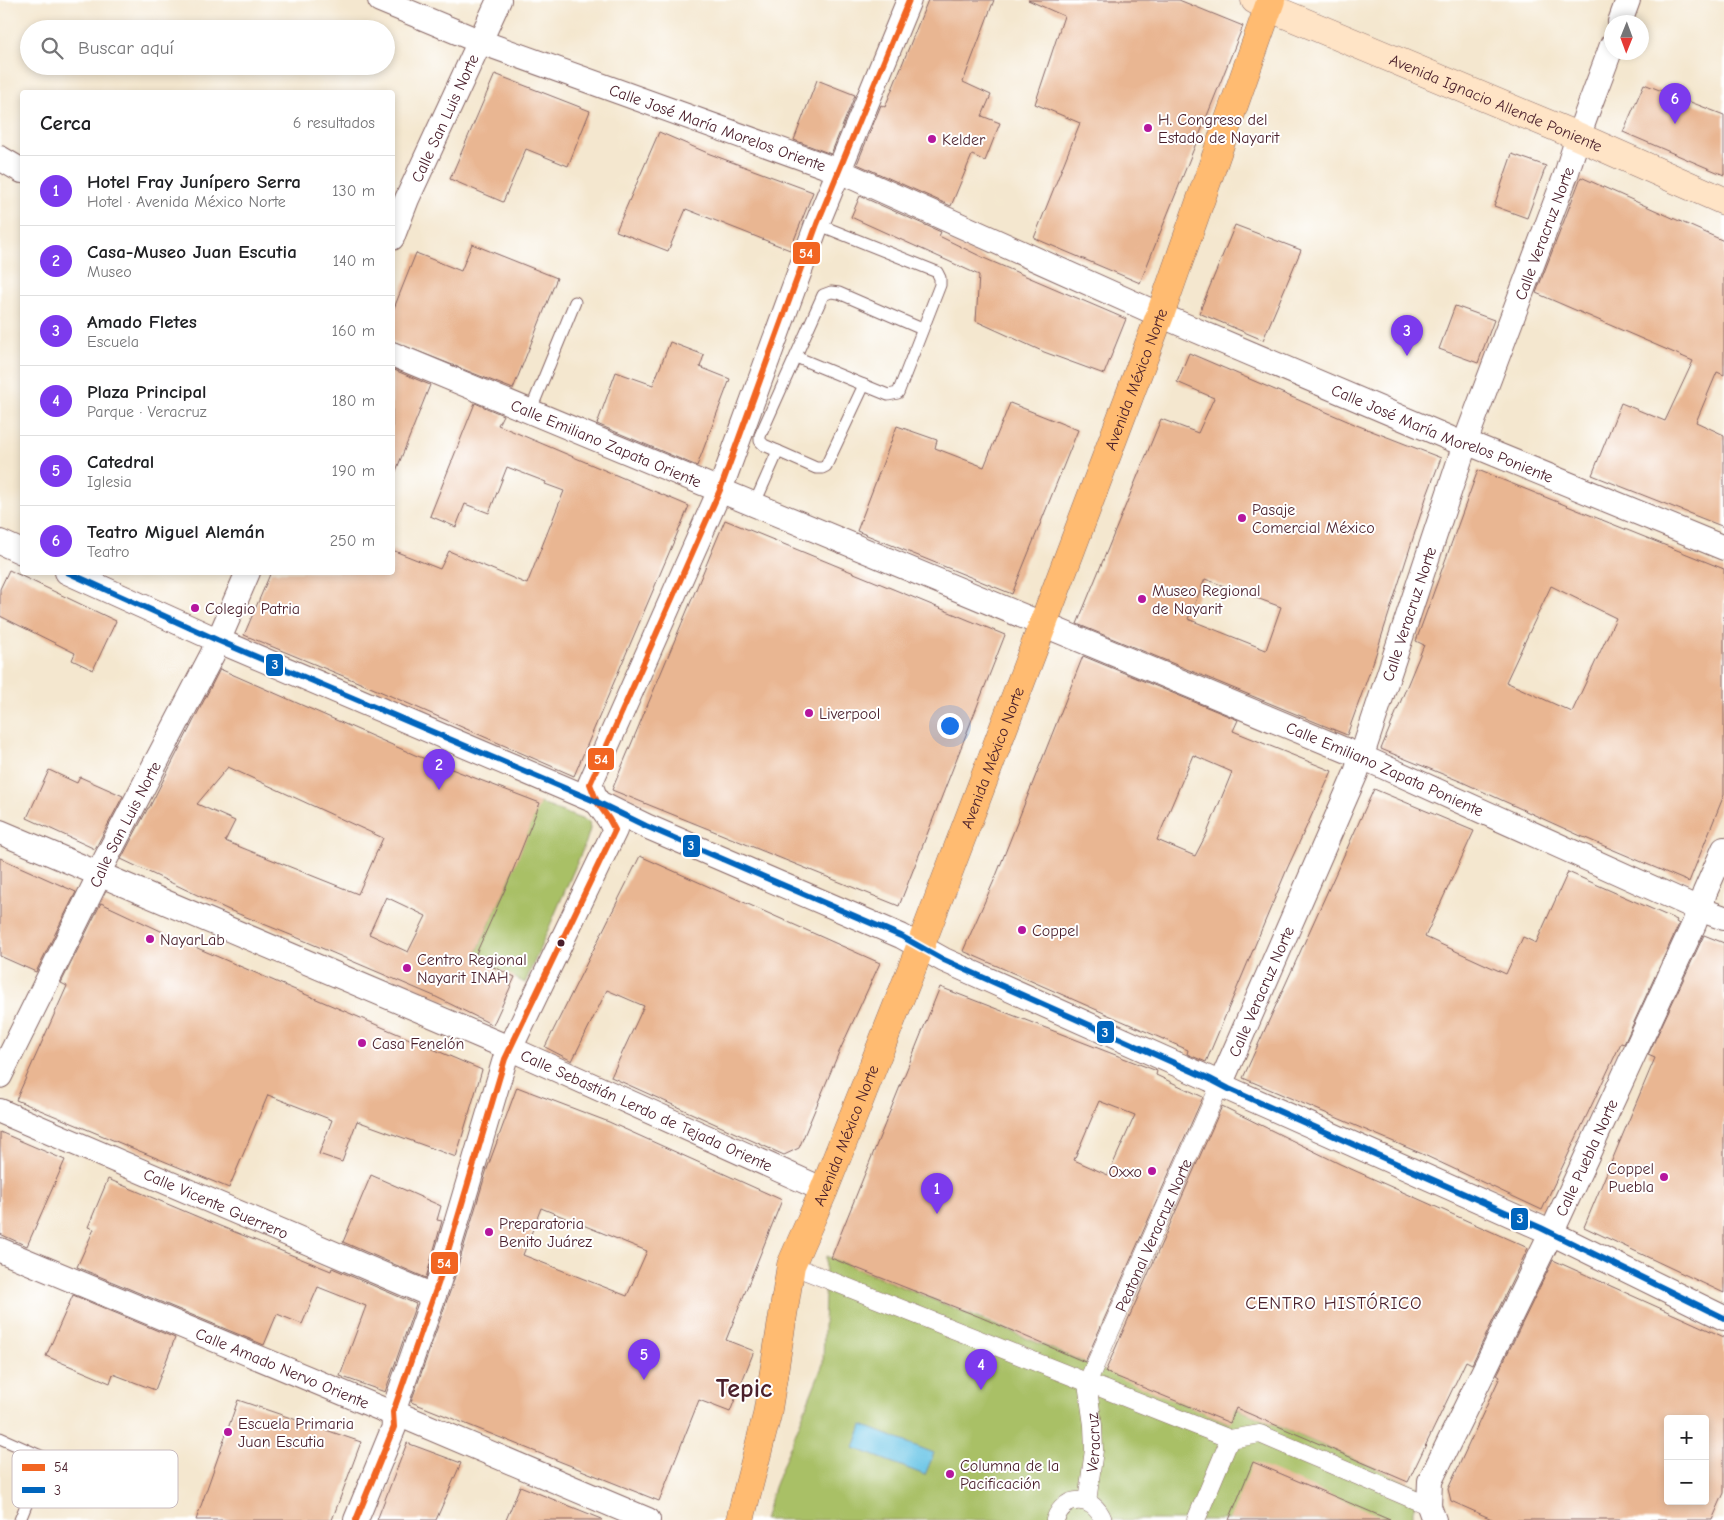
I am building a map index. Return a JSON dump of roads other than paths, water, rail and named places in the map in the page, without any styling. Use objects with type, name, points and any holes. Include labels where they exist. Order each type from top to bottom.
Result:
[{"type":"main road","name":"Avenida Ignacio Allende Poniente","points":[[1265,2],[1724,201]]},
{"type":"main road","name":"Avenida México Norte","points":[[740,1520],[767,1415],[791,1266],[824,1190],[920,946],[1160,315],[1265,2]]},
{"type":"street","name":"Calle José María Morelos Oriente","points":[[380,0],[481,42],[838,171],[1160,315]]},
{"type":"street","name":"Calle San Luis Norte","points":[[395,230],[407,199],[500,0]]},
{"type":"street","points":[[356,1520],[394,1427],[393,1412],[434,1294],[509,1048],[615,830],[597,802],[590,784],[720,490],[817,224],[910,0]]},
{"type":"street","points":[[1623,15],[1628,0]]},
{"type":"street","name":"Calle Veracruz Norte","points":[[1220,1085],[1356,773],[1466,444],[1567,172],[1577,136],[1607,60]]},
{"type":"street","points":[[0,158],[20,170]]},
{"type":"street","name":"Calle José María Morelos Poniente","points":[[1160,315],[1466,444],[1478,447],[1724,548]]},
{"type":"street","name":"Calle Emiliano Zapata Oriente","points":[[395,355],[1043,624]]},
{"type":"street","points":[[0,542],[20,551]]},
{"type":"street","points":[[74,575],[217,640],[597,802],[646,826],[920,946],[944,960],[1550,1233],[1724,1318]]},
{"type":"street","name":"Calle San Luis Norte","points":[[0,1076],[98,874],[212,655],[247,575]]},
{"type":"street","name":"Calle Emiliano Zapata Poniente","points":[[1043,624],[1362,757],[1699,909],[1724,918]]},
{"type":"street","name":"Calle Sebastián Lerdo de Tejada Oriente","points":[[0,832],[509,1048],[824,1190]]},
{"type":"street","name":"Calle Puebla Norte","points":[[1432,1513],[1430,1481],[1550,1233],[1694,924],[1724,849]]},
{"type":"street","name":"Peatonal Veracruz Norte","points":[[1087,1383],[1220,1085]]},
{"type":"street","name":"Calle Vicente Guerrero","points":[[0,1111],[424,1292],[434,1294]]},
{"type":"street","name":"Calle Amado Nervo Oriente","points":[[0,1250],[393,1412],[648,1520]]},
{"type":"street","points":[[791,1266],[1230,1439],[1260,1434],[1432,1513]]},
{"type":"street","name":"Veracruz","points":[[1087,1383],[1094,1450],[1087,1502]]},
{"type":"street","points":[[1196,1520],[1230,1439]]},
{"type":"street","points":[[1055,1520],[1060,1510],[1067,1504],[1075,1501],[1093,1504],[1103,1520]]},
{"type":"lane","points":[[796,357],[888,395],[898,393],[940,285],[940,278],[937,272],[817,224]]},
{"type":"lane","points":[[864,385],[826,466],[816,468],[764,445],[760,441],[760,436],[823,295],[831,292],[840,293],[922,329]]},
{"type":"lane","points":[[530,412],[575,302]]},
{"type":"lane","points":[[754,505],[778,451]]},
{"type":"lane","points":[[0,1438],[27,1450]]},
{"type":"lane","points":[[20,1520],[25,1508]]},
{"type":"water","points":[[862,1425],[934,1453],[925,1475],[854,1448]]},
{"type":"place","name":"Teatro Miguel Alemán","points":[[1675,124]]},
{"type":"place","name":"H. Congreso del Estado de Nayarit","points":[[1148,128]]},
{"type":"place","name":"Kelder","points":[[932,139]]},
{"type":"place","name":"Amado Fletes","points":[[1407,356]]},
{"type":"place","name":"Pasaje Comercial México","points":[[1242,518]]},
{"type":"place","name":"Museo Regional de Nayarit","points":[[1142,599]]},
{"type":"place","name":"Colegio Patria","points":[[195,608]]},
{"type":"place","name":"Liverpool","points":[[809,713]]},
{"type":"place","name":"Casa-Museo Juan Escutia","points":[[439,790]]},
{"type":"place","name":"Coppel","points":[[1022,930]]},
{"type":"place","name":"NayarLab","points":[[150,939]]},
{"type":"place","name":"Centro Regional Nayarit INAH","points":[[407,968]]},
{"type":"place","name":"Casa Fenelón","points":[[362,1043]]},
{"type":"place","name":"Oxxo","points":[[1152,1171]]},
{"type":"place","name":"Coppel Puebla","points":[[1664,1177]]},
{"type":"place","name":"Hotel Fray Junípero Serra","points":[[937,1214]]},
{"type":"place","name":"Preparatoria Benito Juárez","points":[[489,1232]]},
{"type":"place","name":"Catedral","points":[[644,1380]]},
{"type":"place","name":"Plaza Principal","points":[[981,1390]]},
{"type":"place","name":"Escuela Primaria Juan Escutia","points":[[228,1432]]},
{"type":"place","name":"Columna de la Pacificación","points":[[950,1474]]},
{"type":"district","name":"CENTRO HISTÓRICO","points":[[1334,1303]]},
{"type":"district","name":"Tepic","points":[[744,1388]]}]
